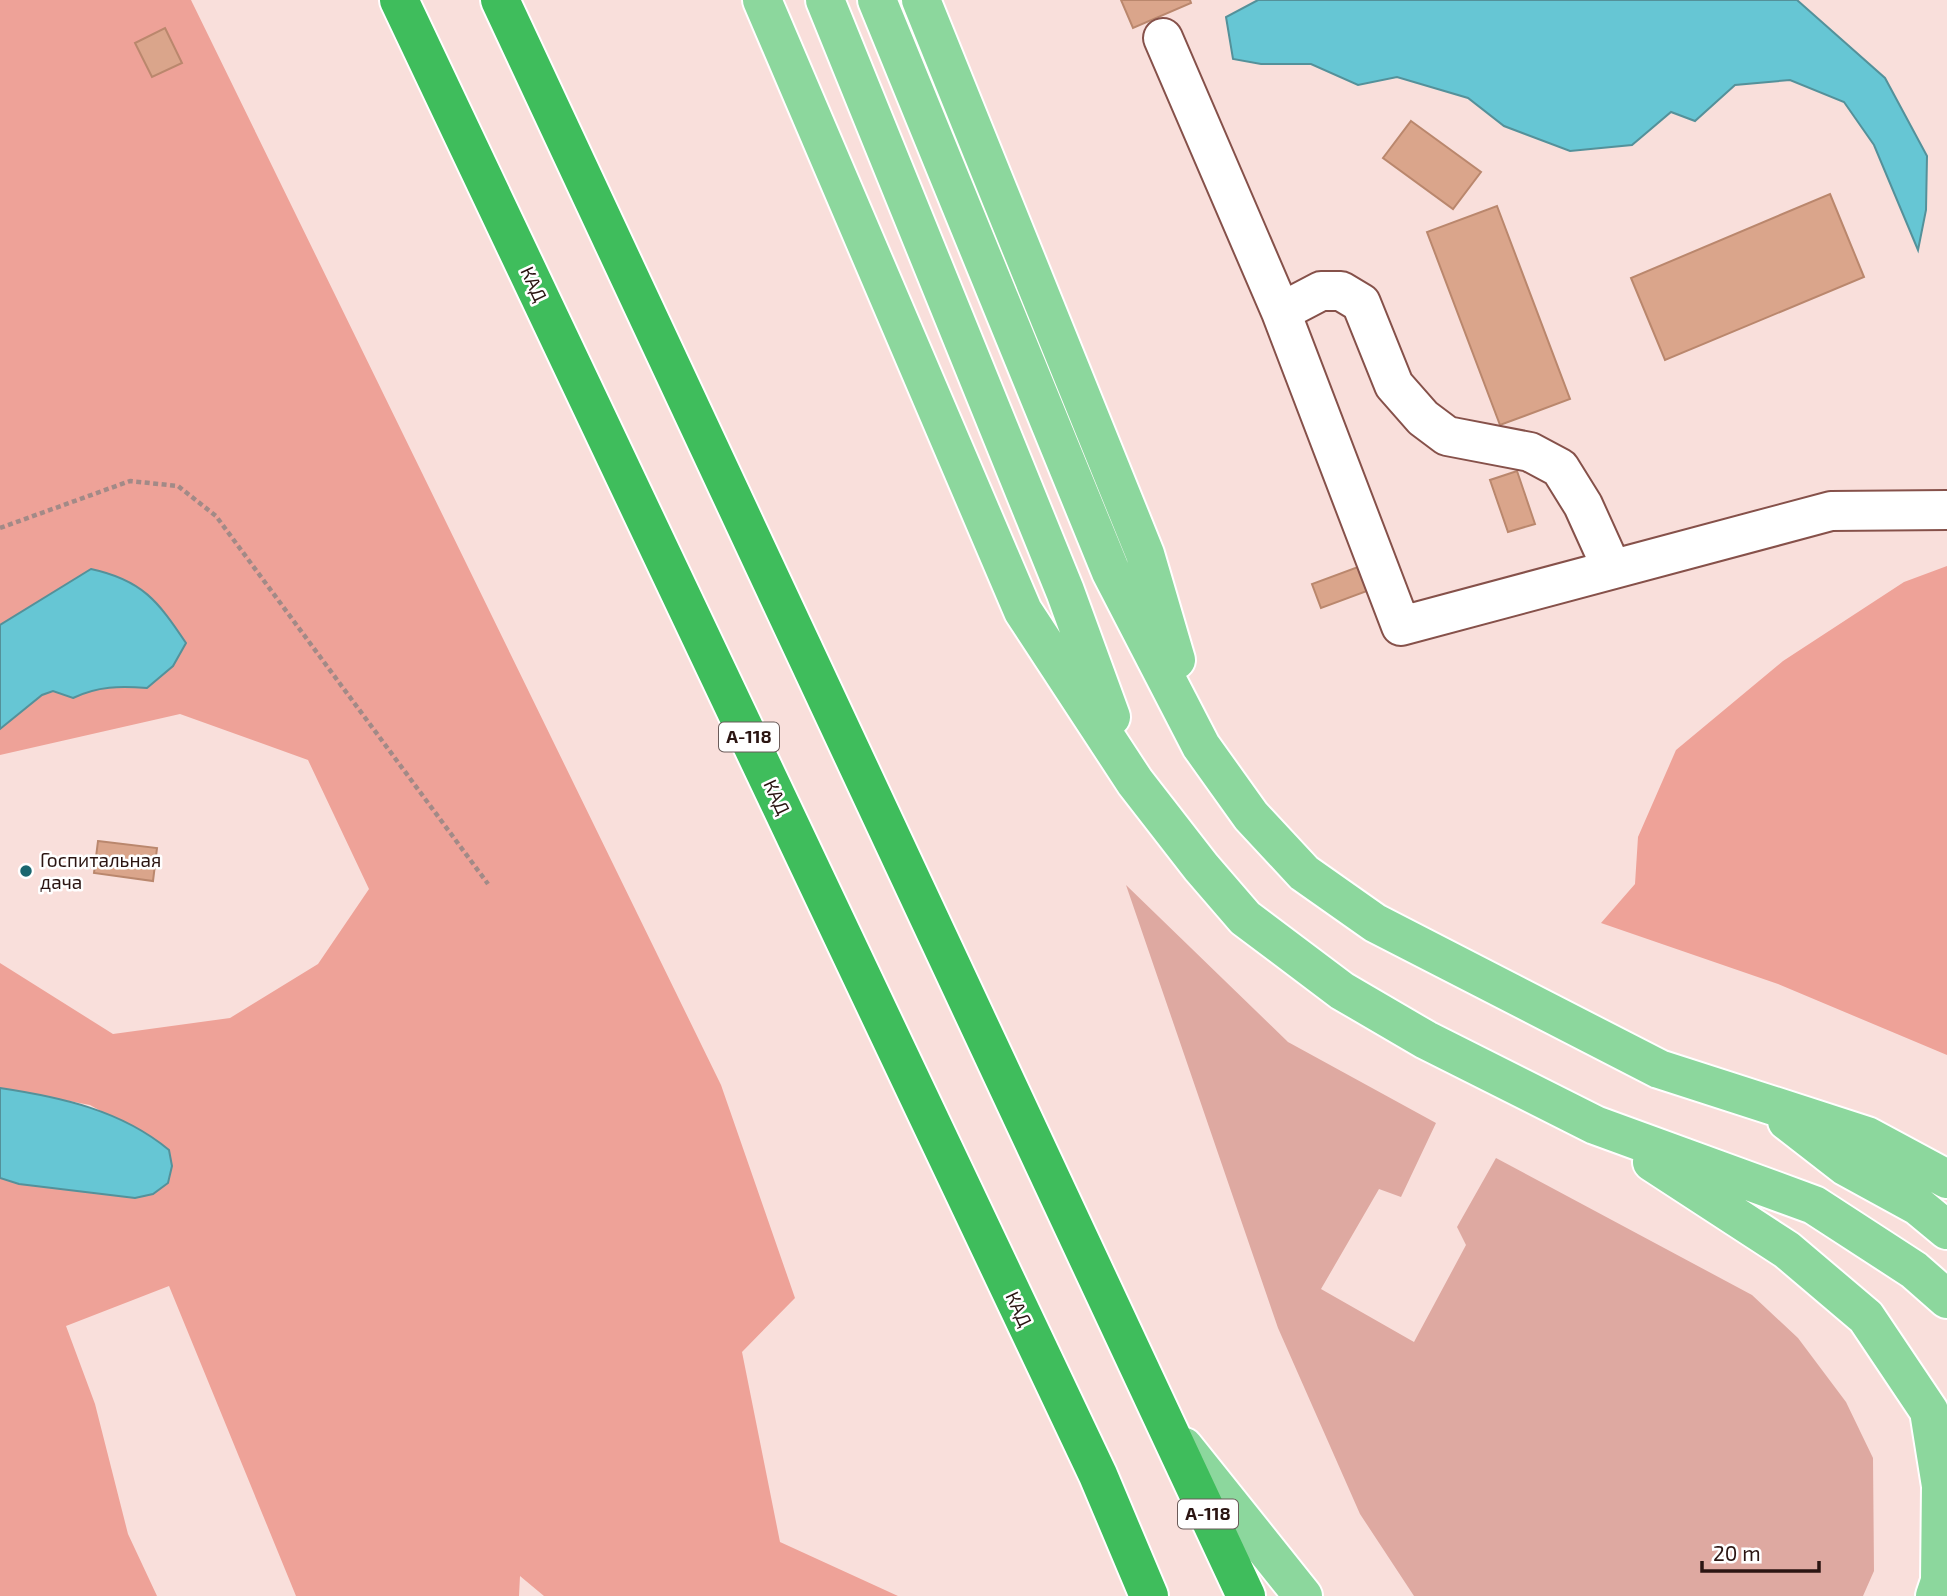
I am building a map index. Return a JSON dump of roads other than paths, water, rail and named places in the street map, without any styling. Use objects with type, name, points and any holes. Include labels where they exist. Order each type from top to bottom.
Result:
[{"type":"highway","name":"КАД","points":[[399,0],[1098,1475],[1149,1596]]},
{"type":"highway","name":"А-118","points":[[500,0],[1246,1596]]},
{"type":"main road","points":[[762,0],[1023,611],[1135,782],[1200,867],[1245,918],[1342,991],[1426,1040],[1595,1125],[1787,1250],[1866,1317],[1929,1411],[1941,1486],[1940,1581],[1935,1596]]},
{"type":"main road","points":[[825,0],[1065,591],[1135,782]]},
{"type":"main road","points":[[877,0],[1111,572],[1201,746],[1251,816],[1304,873],[1375,923],[1659,1069],[1867,1136],[1947,1179]]},
{"type":"main road","points":[[921,0],[1145,554],[1201,746]]},
{"type":"main road","points":[[1768,1106],[1844,1166],[1918,1206],[1947,1230]]},
{"type":"main road","points":[[1595,1125],[1814,1205],[1914,1270],[1947,1299]]},
{"type":"main road","points":[[1171,1432],[1303,1596]]},
{"type":"lane","points":[[1163,38],[1281,312],[1401,626],[1831,511],[1947,510]]},
{"type":"lane","points":[[1281,312],[1321,291],[1341,291],[1361,303],[1394,385],[1423,418],[1447,436],[1530,452],[1560,468],[1583,505],[1612,569]]},
{"type":"water","points":[[1258,0],[1797,0],[1885,78],[1927,156],[1926,210],[1918,250],[1874,145],[1844,102],[1790,80],[1735,85],[1695,121],[1671,112],[1632,145],[1570,151],[1504,126],[1468,98],[1397,77],[1358,85],[1311,64],[1261,64],[1233,59],[1226,17]]},
{"type":"water","points":[[91,569],[136,586],[167,615],[186,643],[173,666],[147,688],[109,688],[73,698],[53,691],[42,695],[0,729],[0,625]]},
{"type":"water","points":[[0,1088],[89,1107],[131,1125],[169,1150],[172,1166],[168,1183],[153,1194],[135,1198],[19,1184],[0,1178]]},
{"type":"place","name":"Госпитальная дача","points":[[26,871]]}]
